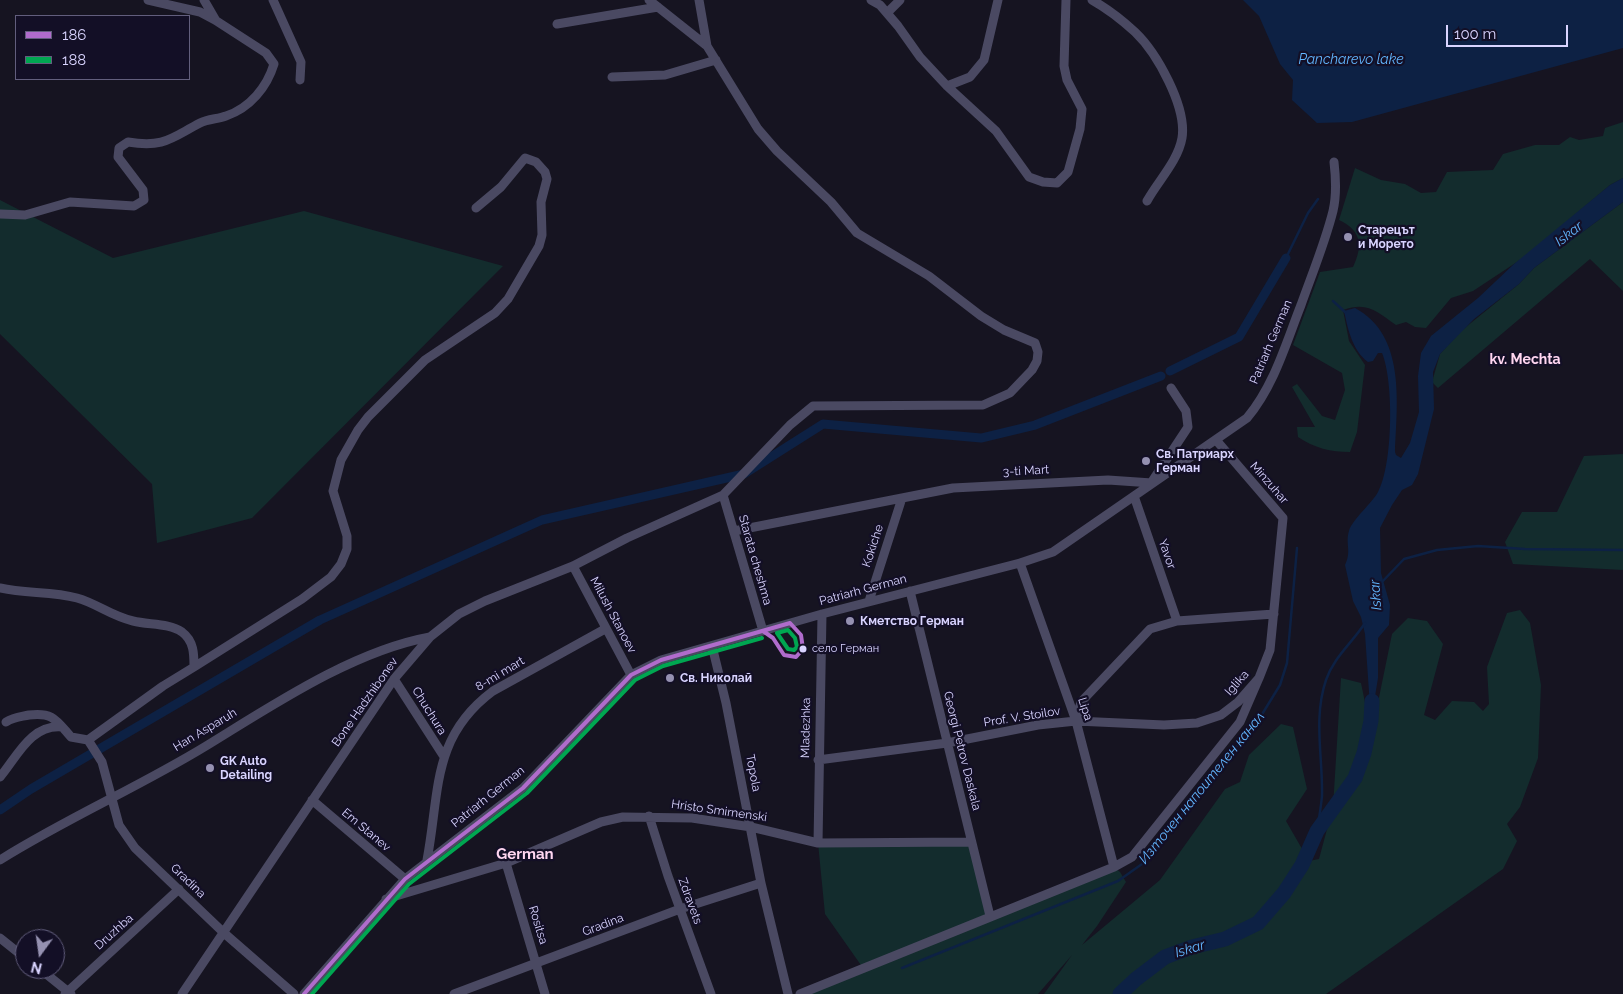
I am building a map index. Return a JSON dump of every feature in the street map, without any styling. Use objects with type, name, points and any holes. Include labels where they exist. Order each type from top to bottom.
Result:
[{"type":"street","points":[[0,214],[25,215],[70,202],[134,206],[144,200],[143,190],[118,157],[119,148],[128,142],[143,144],[165,143],[202,122],[228,116],[248,104],[270,77],[274,64],[266,53],[216,20],[200,12],[148,0]]},
{"type":"street","points":[[204,0],[216,20]]},
{"type":"street","points":[[274,0],[301,62],[300,80]]},
{"type":"street","points":[[649,0],[707,46]]},
{"type":"street","points":[[699,0],[707,46]]},
{"type":"street","points":[[871,0],[887,13],[920,57],[947,86],[996,131],[1029,177],[1043,182],[1057,182],[1068,172],[1080,129],[1082,109],[1067,80],[1064,66],[1066,0]]},
{"type":"street","points":[[887,13],[900,0]]},
{"type":"street","points":[[947,86],[970,77],[984,60],[998,0]]},
{"type":"street","points":[[1092,0],[1108,9],[1136,33],[1154,55],[1176,100],[1183,120],[1182,139],[1166,171],[1157,182],[1147,201]]},
{"type":"street","points":[[557,24],[658,7]]},
{"type":"street","name":"Bone Hadzhibonev","points":[[182,994],[394,680],[430,637],[460,614],[485,601],[573,566],[627,538],[723,495],[790,425],[813,406],[983,405],[1010,393],[1032,370],[1037,361],[1038,352],[1035,343],[1004,330],[981,316],[929,276],[857,233],[831,202],[777,151],[758,129],[707,46]]},
{"type":"street","points":[[612,77],[665,75],[716,60]]},
{"type":"street","points":[[6,722],[13,718],[40,714],[55,718],[71,737],[88,740],[126,711],[302,599],[332,577],[341,564],[347,550],[347,536],[342,518],[336,506],[333,491],[341,460],[368,417],[406,377],[424,360],[495,313],[508,299],[539,246],[542,234],[541,202],[547,179],[545,172],[536,162],[525,158],[501,187],[476,208]]},
{"type":"street","name":"Patriarh German","points":[[304,994],[405,879],[427,860],[524,788],[631,675],[661,660],[869,601],[1020,563],[1053,552],[1247,418],[1256,408],[1280,361],[1333,210],[1337,183],[1334,162]]},
{"type":"street","points":[[1152,483],[1188,427],[1186,411],[1171,388]]},
{"type":"street","name":"Minzuhar","points":[[1216,440],[1283,518]]},
{"type":"street","name":"3-ti Mart","points":[[734,531],[953,488],[1108,480],[1152,483]]},
{"type":"street","name":"Starata cheshma","points":[[723,495],[763,631]]},
{"type":"street","name":"Yavor","points":[[1134,496],[1177,621]]},
{"type":"street","name":"Kokiche","points":[[869,601],[902,498]]},
{"type":"street","name":"Iglika","points":[[1076,721],[1164,724],[1197,723],[1221,715],[1238,702],[1259,678],[1270,650],[1283,518]]},
{"type":"street","name":"Lipa","points":[[1020,563],[1076,721],[1114,867]]},
{"type":"street","name":"Milush Stanoev","points":[[573,566],[631,675]]},
{"type":"street","points":[[0,588],[24,593],[74,597],[85,600],[118,618],[170,627],[182,632],[190,641],[194,652],[194,667]]},
{"type":"street","name":"Georgi Petrov Daskala","points":[[910,591],[990,916]]},
{"type":"street","name":"Mladezhka","points":[[818,843],[822,614]]},
{"type":"street","name":"Prof. V. Stoilov","points":[[818,760],[947,743],[1038,725],[1076,721],[1081,702],[1142,636],[1159,625],[1177,621],[1274,614]]},
{"type":"street","name":"8-mi mart","points":[[427,860],[443,756],[463,720],[478,702],[492,691],[605,629]]},
{"type":"street","name":"Han Asparuh","points":[[0,860],[193,753],[242,722],[328,674],[394,647],[430,637]]},
{"type":"street","name":"Topola","points":[[712,646],[726,703],[762,883],[788,994]]},
{"type":"street","points":[[800,994],[1114,867],[1132,857],[1240,722],[1259,678]]},
{"type":"street","name":"Chuchura","points":[[394,680],[443,756]]},
{"type":"street","points":[[0,777],[19,751],[37,734],[50,727],[62,727]]},
{"type":"street","name":"Gradina","points":[[88,740],[102,762],[119,825],[135,848],[224,933],[294,994]]},
{"type":"street","name":"Em Stanev","points":[[312,800],[405,879]]},
{"type":"street","name":"Hristo Smirnenski","points":[[386,899],[506,863],[601,822],[649,816],[692,818],[752,827],[818,843],[971,842]]},
{"type":"street","name":"Zdravets","points":[[649,816],[711,994]]},
{"type":"street","name":"Rositsa","points":[[506,863],[545,994]]},
{"type":"street","name":"Gradina","points":[[454,994],[680,909],[762,883]]},
{"type":"street","name":"Druzhba","points":[[68,993],[179,889]]},
{"type":"street","points":[[0,938],[15,950]]},
{"type":"street","points":[[52,979],[68,993]]},
{"type":"green space","points":[[1623,122],[1623,178],[1610,185],[1526,256],[1473,291],[1451,298],[1426,328],[1415,327],[1406,322],[1396,325],[1366,307],[1343,310],[1349,341],[1365,365],[1357,432],[1350,452],[1323,449],[1298,437],[1297,427],[1315,427],[1292,387],[1297,384],[1322,416],[1335,420],[1345,390],[1342,373],[1293,345],[1320,272],[1353,267],[1356,259],[1359,246],[1356,234],[1347,224],[1339,220],[1355,168],[1381,180],[1405,184],[1421,193],[1436,192],[1447,172],[1493,170],[1503,154],[1535,145],[1559,145],[1570,137],[1579,140],[1603,136],[1605,128]]},
{"type":"green space","points":[[0,200],[113,258],[304,211],[503,266],[252,518],[157,543],[152,484],[0,334]]},
{"type":"green space","points":[[1623,202],[1623,291],[1590,259],[1438,388],[1432,382],[1440,354],[1461,331],[1519,284],[1534,268]]},
{"type":"green space","points":[[1623,454],[1623,570],[1513,564],[1505,542],[1522,512],[1557,512],[1584,456]]},
{"type":"green space","points":[[1520,610],[1530,623],[1541,685],[1538,758],[1520,807],[1507,824],[1517,841],[1503,869],[1326,994],[1044,994],[1072,955],[1038,994],[800,994],[863,968],[825,914],[818,843],[971,842],[991,916],[1114,867],[1120,872],[1126,882],[1082,945],[1160,880],[1225,789],[1240,782],[1249,755],[1281,724],[1293,727],[1307,789],[1286,821],[1309,861],[1319,859],[1333,807],[1341,678],[1361,683],[1368,717],[1375,717],[1392,634],[1408,618],[1427,621],[1443,644],[1424,715],[1435,720],[1452,701],[1474,702],[1483,711],[1489,704],[1487,667],[1507,613]]},
{"type":"water","name":"Pancharevo lake","points":[[1243,0],[1623,0],[1623,48],[1352,122],[1317,123],[1292,100],[1293,80],[1280,64],[1259,16]]},
{"type":"water","points":[[1623,178],[1623,202],[1534,268],[1519,284],[1474,319],[1440,354],[1433,372],[1434,409],[1418,474],[1412,485],[1402,490],[1380,528],[1381,573],[1390,605],[1389,625],[1378,638],[1378,678],[1371,721],[1365,634],[1361,617],[1353,601],[1345,565],[1348,556],[1349,531],[1378,492],[1387,463],[1390,423],[1389,383],[1382,353],[1378,353],[1373,361],[1368,362],[1358,352],[1347,325],[1344,311],[1355,308],[1371,320],[1383,335],[1391,353],[1397,392],[1395,452],[1401,458],[1410,443],[1419,412],[1418,376],[1421,353],[1431,336],[1478,298],[1514,264],[1610,185]]},
{"type":"waterway","points":[[1286,258],[1308,213],[1318,199]]},
{"type":"waterway","points":[[1170,371],[1239,337],[1286,258]]},
{"type":"waterway","points":[[1333,301],[1345,312]]},
{"type":"waterway","points":[[0,810],[31,789],[320,620],[542,520],[744,474],[823,424],[981,438],[1035,425],[1161,376]]},
{"type":"waterway","points":[[1381,583],[1404,559],[1437,550],[1478,546],[1525,549],[1623,550]]},
{"type":"waterway","name":"Източен напоителен канал","points":[[902,968],[1118,881],[1142,864],[1261,716],[1280,685],[1287,663],[1297,548]]},
{"type":"waterway","points":[[1317,831],[1322,796],[1319,723],[1322,694],[1329,672],[1338,657],[1365,623]]},
{"type":"waterway","name":"Iskar","points":[[1120,994],[1165,957],[1192,947],[1225,939],[1258,923],[1284,893],[1302,865],[1317,831],[1355,778],[1364,753],[1371,721],[1372,701]]},
{"type":"transit line","name":"186","points":[[304,994],[405,879],[523,788],[631,675],[661,660],[790,623],[801,635],[803,649],[796,657],[784,655],[773,638],[763,631]]},
{"type":"transit line","name":"188","points":[[788,630],[795,638],[797,647],[794,650],[788,649],[777,633],[788,630]]},
{"type":"transit line","name":"188","points":[[312,994],[409,884],[527,793],[635,680],[663,666],[762,638]]},
{"type":"place","name":"Старецът и Морето","points":[[1348,237]]},
{"type":"place","name":"Св. Патриарх Герман","points":[[1146,461]]},
{"type":"place","name":"Кметство Герман","points":[[850,621]]},
{"type":"place","name":"село Герман","points":[[803,649]]},
{"type":"place","name":"Св. Николай","points":[[670,678]]},
{"type":"place","name":"GK Auto Detailing","points":[[210,768]]},
{"type":"district","name":"kv. Mechta","points":[[1525,360]]},
{"type":"district","name":"German","points":[[525,854]]}]
